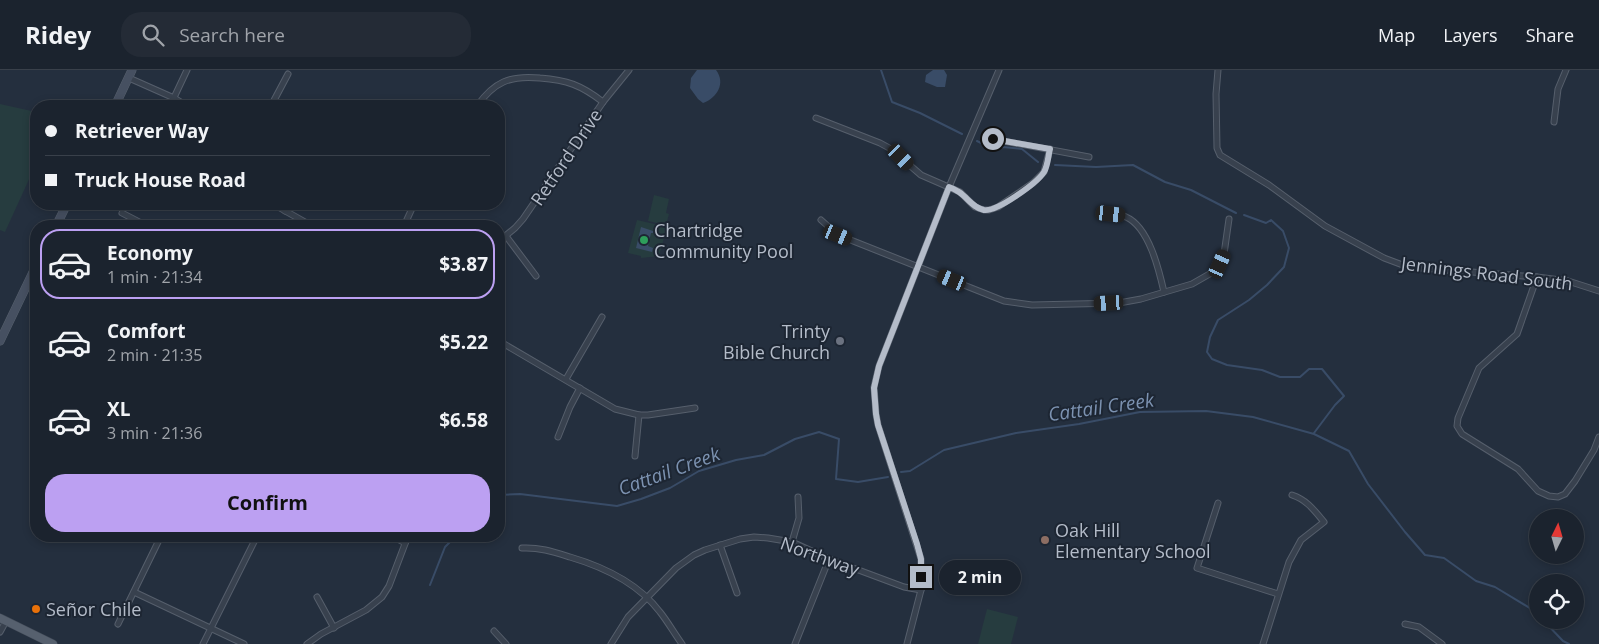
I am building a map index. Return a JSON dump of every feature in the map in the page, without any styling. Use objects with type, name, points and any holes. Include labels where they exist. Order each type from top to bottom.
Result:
[{"type":"main road","points":[[118,100],[132,70]]},
{"type":"main road","points":[[0,341],[30,278]]},
{"type":"main road","points":[[3,619],[53,644]]},
{"type":"street","points":[[174,98],[187,70]]},
{"type":"street","name":"Retford Drive","points":[[506,236],[531,209],[603,102],[629,70]]},
{"type":"street","points":[[907,644],[920,590],[921,559],[878,425],[874,388],[879,366],[917,266],[999,70]]},
{"type":"street","name":"Jennings Road South","points":[[1218,70],[1216,94],[1217,148],[1220,155],[1269,185],[1325,226],[1384,258],[1408,267],[1536,276],[1568,281],[1599,291]]},
{"type":"street","points":[[1554,122],[1558,89],[1566,70]]},
{"type":"street","points":[[274,100],[288,74]]},
{"type":"street","points":[[482,100],[500,83],[519,77],[568,81],[603,102]]},
{"type":"street","points":[[129,78],[177,100]]},
{"type":"street","points":[[816,118],[891,149],[922,174],[960,192],[979,209],[993,209],[1039,178],[1046,167],[1050,149]]},
{"type":"street","points":[[993,139],[1089,157]]},
{"type":"street","points":[[285,211],[301,220]]},
{"type":"street","points":[[122,213],[135,220]]},
{"type":"street","points":[[1111,214],[1127,217],[1132,220],[1144,234],[1156,262],[1164,292]]},
{"type":"street","points":[[821,220],[838,235],[1004,301],[1032,305],[1119,303],[1192,284],[1213,272],[1220,264],[1224,254],[1229,218]]},
{"type":"street","points":[[506,236],[536,276]]},
{"type":"street","points":[[1536,276],[1517,334],[1479,368],[1458,418],[1457,426],[1462,434],[1518,469],[1538,490],[1554,497],[1565,494],[1575,481],[1594,450],[1599,437]]},
{"type":"street","points":[[566,380],[602,317]]},
{"type":"street","points":[[505,344],[615,409],[639,415],[664,414],[695,408]]},
{"type":"street","points":[[558,437],[580,388]]},
{"type":"street","points":[[635,456],[639,415]]},
{"type":"street","points":[[1263,644],[1278,594],[1297,545],[1306,535],[1324,522],[1308,503],[1292,495]]},
{"type":"street","points":[[792,542],[799,518],[798,496]]},
{"type":"street","points":[[1218,502],[1197,568],[1278,594]]},
{"type":"street","name":"Northway","points":[[611,644],[628,616],[685,561],[720,544],[754,537],[774,538],[792,542],[830,559],[904,587],[920,590]]},
{"type":"street","points":[[118,624],[158,542]]},
{"type":"street","points":[[203,644],[254,542]]},
{"type":"street","points":[[307,644],[321,634],[366,610],[382,597],[389,586],[405,543]]},
{"type":"street","points":[[720,544],[736,593]]},
{"type":"street","points":[[522,548],[542,549],[601,567],[621,578],[659,611],[682,644]]},
{"type":"street","points":[[795,644],[830,559]]},
{"type":"street","points":[[134,592],[244,644]]},
{"type":"street","points":[[318,597],[334,628]]},
{"type":"street","points":[[0,632],[3,619]]},
{"type":"street","points":[[1405,624],[1419,627],[1442,644]]},
{"type":"street","points":[[494,631],[506,644]]},
{"type":"green space","points":[[0,104],[30,111],[30,177],[5,232],[0,230]]},
{"type":"green space","points":[[654,195],[669,199],[666,213],[669,214],[666,225],[648,221]]},
{"type":"green space","points":[[637,220],[667,227],[659,256],[641,258],[641,256],[628,253]]},
{"type":"green space","points":[[987,609],[1018,617],[1011,644],[978,644]]},
{"type":"water","points":[[697,70],[716,70],[720,80],[716,94],[703,103],[690,88],[691,78]]},
{"type":"water","points":[[933,70],[944,70],[947,75],[945,87],[937,87],[925,82],[926,75]]},
{"type":"water","name":"Chartridge Community Pool","points":[[641,227],[653,231],[648,246],[653,248],[652,252],[636,248]]},
{"type":"waterway","points":[[881,70],[892,102],[920,113],[962,134]]},
{"type":"waterway","points":[[977,141],[993,149],[1003,147],[1022,149],[1038,162]]},
{"type":"waterway","points":[[1055,165],[1096,167],[1133,165],[1165,182],[1191,190],[1236,213]]},
{"type":"waterway","points":[[1244,215],[1266,223],[1271,220],[1283,231],[1289,248],[1284,267],[1249,300],[1218,320],[1210,337],[1207,352],[1212,359],[1227,365],[1262,370],[1280,377],[1300,377],[1309,369],[1322,369],[1344,396],[1314,433]]},
{"type":"waterway","name":"Cattail Creek","points":[[901,472],[910,471],[944,450],[1016,433],[1079,424],[1140,412],[1206,411],[1253,417],[1314,434],[1349,451],[1368,484],[1425,555],[1444,558],[1476,581],[1495,587],[1529,608]]},
{"type":"waterway","name":"Cattail Creek","points":[[505,495],[520,494],[617,506],[670,488],[699,471],[736,460],[764,455],[795,439],[819,432],[839,439],[836,479],[858,482],[888,477]]},
{"type":"waterway","name":"Cattail Creek","points":[[430,585],[445,547],[450,542]]},
{"type":"waterway","name":"Cattail Creek","points":[[1552,629],[1563,641],[1569,644]]},
{"type":"place","name":"Chartridge Community Pool","points":[[644,240]]},
{"type":"place","name":"Trinty Bible Church","points":[[840,341]]},
{"type":"place","name":"Oak Hill Elementary School","points":[[1045,540]]},
{"type":"place","name":"Señor Chile","points":[[36,609]]},
{"type":"route","points":[[921,577],[921,559],[917,544],[878,425],[874,388],[883,355],[949,187],[960,192],[975,207],[989,210],[998,207],[1033,183],[1044,172],[1050,149],[993,139]]}]
